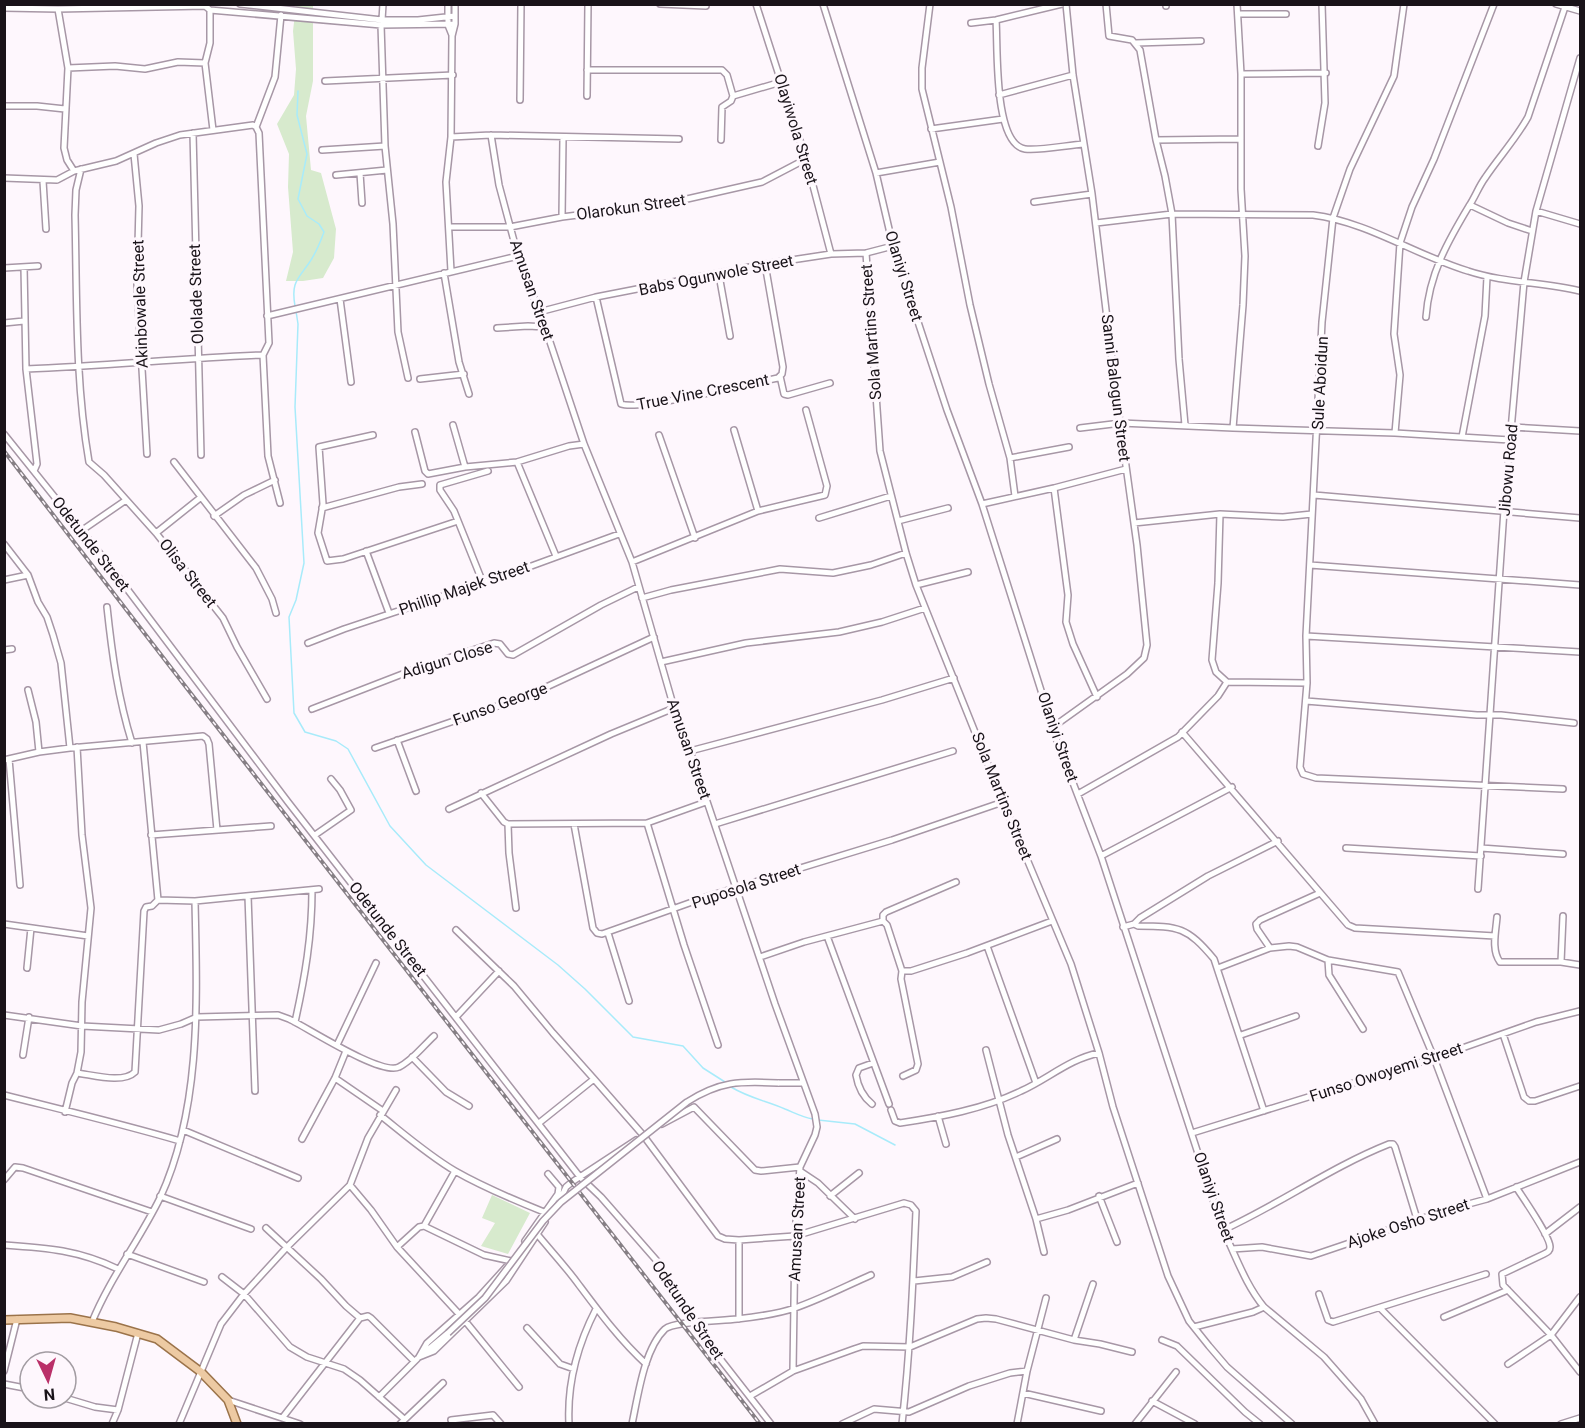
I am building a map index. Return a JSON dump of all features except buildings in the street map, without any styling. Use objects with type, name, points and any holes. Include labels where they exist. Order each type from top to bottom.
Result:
[{"type":"main road","points":[[4,1320],[70,1318],[157,1339],[201,1372],[228,1400],[237,1424]]},
{"type":"street","points":[[240,4],[381,22],[451,24]]},
{"type":"street","points":[[383,4],[381,22],[385,146],[393,224],[398,342],[408,378]]},
{"type":"street","points":[[448,4],[451,16],[453,75],[451,137],[446,182],[450,227],[447,272],[459,362],[469,394]]},
{"type":"street","points":[[451,16],[455,4]]},
{"type":"street","points":[[520,4],[520,100]]},
{"type":"street","points":[[587,96],[588,4]]},
{"type":"street","points":[[660,4],[706,6]]},
{"type":"street","name":"Olayiwola Street","points":[[756,4],[806,159],[831,254]]},
{"type":"street","points":[[823,5],[828,4]]},
{"type":"street","points":[[930,4],[922,68],[922,89],[961,253],[970,305],[1010,458],[1015,496]]},
{"type":"street","points":[[970,22],[996,20],[1064,4]]},
{"type":"street","name":"Sanni Balogun Street","points":[[1053,728],[1127,674],[1144,658],[1147,652],[1134,523],[1096,223],[1064,4]]},
{"type":"street","points":[[1106,4],[1109,36],[1131,40],[1140,50],[1172,214],[1179,359],[1185,425]]},
{"type":"street","points":[[1233,428],[1244,296],[1245,244],[1237,4]]},
{"type":"street","points":[[1318,146],[1325,103],[1326,73],[1322,4]]},
{"type":"street","name":"Sule Aboidun","points":[[1404,4],[1394,76],[1350,169],[1333,218],[1323,322],[1306,636],[1307,683],[1300,767],[1303,774],[1316,777],[1486,786]]},
{"type":"street","points":[[1395,433],[1400,375],[1394,334],[1400,243],[1412,207],[1434,159],[1494,4]]},
{"type":"street","points":[[1556,4],[1579,9]]},
{"type":"street","name":"Olaniyi Street","points":[[823,5],[876,173],[893,246],[947,410],[982,504],[1053,728],[1101,856],[1223,1230],[1250,1288],[1264,1307],[1324,1357],[1361,1399],[1375,1424]]},
{"type":"street","points":[[4,8],[205,6],[210,10],[278,10]]},
{"type":"street","points":[[1426,317],[1432,278],[1455,227],[1484,179],[1528,117],[1565,7]]},
{"type":"street","points":[[57,9],[69,68],[64,148],[67,160],[77,170],[75,215],[79,367]]},
{"type":"street","points":[[210,10],[210,43],[205,63],[213,130]]},
{"type":"street","points":[[256,127],[275,77],[278,10]]},
{"type":"street","points":[[1238,14],[1286,14]]},
{"type":"street","points":[[381,22],[451,16]]},
{"type":"street","points":[[996,20],[999,95],[1003,120],[1013,143],[1025,149],[1084,144]]},
{"type":"street","points":[[1136,43],[1201,41]]},
{"type":"street","name":"Jibowu Road","points":[[1479,889],[1504,510],[1524,282],[1536,211],[1581,58]]},
{"type":"street","points":[[69,68],[115,66],[145,69],[178,62],[205,63]]},
{"type":"street","points":[[587,70],[722,70],[727,75],[733,96],[731,101],[722,107],[721,140]]},
{"type":"street","points":[[1241,74],[1326,73]]},
{"type":"street","points":[[325,81],[453,75]]},
{"type":"street","points":[[999,95],[1073,75]]},
{"type":"street","points":[[733,96],[782,82]]},
{"type":"street","points":[[4,106],[37,105],[65,109]]},
{"type":"street","points":[[931,129],[1003,120]]},
{"type":"street","points":[[4,178],[43,181],[64,178],[77,170],[116,161],[156,143],[193,133],[253,125],[256,127],[259,133],[269,344],[263,355],[268,456],[280,503]]},
{"type":"street","name":"Ololade Street","points":[[193,133],[201,455]]},
{"type":"street","points":[[451,137],[490,135],[679,139]]},
{"type":"street","name":"Amusan Street","points":[[490,135],[495,166],[518,256],[545,327],[584,444],[632,562],[674,708],[802,1083],[815,1114],[817,1127],[800,1169],[795,1236],[793,1371]]},
{"type":"street","points":[[562,217],[563,138]]},
{"type":"street","points":[[1156,140],[1240,139]]},
{"type":"street","points":[[322,150],[385,146]]},
{"type":"street","name":"Akinbowale Street","points":[[134,154],[139,206],[137,284],[147,454]]},
{"type":"street","name":"Olarokun Street","points":[[450,227],[510,227],[562,217],[665,204],[762,182],[806,159]]},
{"type":"street","points":[[876,173],[940,162]]},
{"type":"street","points":[[336,175],[387,170]]},
{"type":"street","points":[[360,173],[362,203]]},
{"type":"street","points":[[43,181],[46,229]]},
{"type":"street","points":[[1034,202],[1092,194]]},
{"type":"street","points":[[1470,205],[1532,231]]},
{"type":"street","points":[[1536,211],[1581,224]]},
{"type":"street","points":[[1096,223],[1172,214],[1333,218],[1400,243],[1439,261],[1487,277],[1581,291]]},
{"type":"street","name":"Babs Ogunwole Street","points":[[539,312],[596,297],[719,275],[765,264],[831,254],[866,253],[893,246]]},
{"type":"street","name":"Sola Martins Street","points":[[866,253],[879,451],[916,585],[1071,964],[1113,1107],[1168,1276],[1194,1327],[1227,1367],[1292,1424]]},
{"type":"street","points":[[267,316],[518,256]]},
{"type":"street","name":"True Vine Crescent","points":[[596,297],[621,404],[628,406],[658,402],[782,374],[783,367],[765,264]]},
{"type":"street","points":[[4,268],[38,266]]},
{"type":"street","points":[[24,267],[26,369],[37,464],[34,471]]},
{"type":"street","points":[[719,275],[730,336]]},
{"type":"street","points":[[1462,437],[1485,316],[1487,277]]},
{"type":"street","points":[[340,299],[351,382]]},
{"type":"street","points":[[4,323],[24,321]]},
{"type":"street","points":[[497,328],[545,327]]},
{"type":"street","points":[[26,369],[198,357],[263,355]]},
{"type":"street","name":"Olisa Street","points":[[79,367],[82,423],[88,462],[104,475],[156,533],[223,618],[267,699]]},
{"type":"street","points":[[420,379],[464,374]]},
{"type":"street","points":[[780,376],[784,394],[789,395],[830,383]]},
{"type":"street","points":[[632,562],[759,512],[825,495],[827,486],[807,410]]},
{"type":"street","points":[[1080,428],[1121,423],[1395,433],[1510,440]]},
{"type":"street","points":[[453,425],[465,467]]},
{"type":"street","points":[[1511,427],[1581,431]]},
{"type":"street","points":[[734,430],[759,512]]},
{"type":"street","points":[[415,432],[427,474],[465,467],[517,462],[569,446],[584,444]]},
{"type":"street","name":"Odetunde Street","points":[[4,434],[106,561],[188,671],[580,1177],[601,1197],[657,1261],[695,1324],[771,1424]]},
{"type":"street","points":[[373,435],[319,447],[322,508],[318,533],[325,558],[331,561],[458,521]]},
{"type":"street","points":[[659,435],[695,538]]},
{"type":"street","points":[[1010,458],[1069,447]]},
{"type":"street","points":[[174,462],[256,568],[272,599],[276,613]]},
{"type":"street","points":[[517,462],[556,556]]},
{"type":"street","points":[[982,504],[1126,469]]},
{"type":"street","points":[[483,583],[454,511],[440,490],[440,485],[488,471]]},
{"type":"street","points":[[214,516],[244,495],[275,480]]},
{"type":"street","points":[[322,508],[399,487],[422,484]]},
{"type":"street","points":[[1054,488],[1068,595],[1066,622],[1073,644],[1097,697]]},
{"type":"street","points":[[1314,495],[1581,518]]},
{"type":"street","points":[[819,518],[891,496]]},
{"type":"street","points":[[156,533],[200,498]]},
{"type":"street","points":[[81,531],[126,500]]},
{"type":"street","points":[[898,520],[948,508]]},
{"type":"street","points":[[1220,514],[1212,660],[1216,672],[1227,682],[1307,683]]},
{"type":"street","points":[[1134,523],[1220,514],[1283,517],[1312,514]]},
{"type":"street","name":"Phillip Majek Street","points":[[308,643],[619,534]]},
{"type":"street","points":[[4,544],[28,575],[38,602],[47,617],[61,663],[91,908],[77,1073],[72,1083],[65,1112]]},
{"type":"street","points":[[366,551],[389,613]]},
{"type":"street","points":[[642,598],[780,569],[833,573],[871,565],[906,553]]},
{"type":"street","points":[[1310,565],[1581,585]]},
{"type":"street","points":[[916,585],[968,573]]},
{"type":"street","points":[[4,580],[28,575]]},
{"type":"street","name":"Adigun Close","points":[[312,709],[418,668],[494,643],[497,643],[508,654],[513,655],[601,605],[638,587]]},
{"type":"street","points":[[107,607],[113,664],[132,743]]},
{"type":"street","points":[[661,662],[746,643],[839,632],[882,622],[925,608]]},
{"type":"street","points":[[1306,636],[1581,652]]},
{"type":"street","name":"Funso George","points":[[375,748],[527,696],[654,638]]},
{"type":"street","points":[[4,650],[12,649]]},
{"type":"street","points":[[690,751],[882,700],[954,678]]},
{"type":"street","points":[[1078,794],[1152,753],[1182,732],[1218,696],[1227,682]]},
{"type":"street","points":[[28,690],[36,722],[39,752]]},
{"type":"street","points":[[1306,701],[1501,715],[1574,723]]},
{"type":"street","points":[[449,808],[611,734],[674,708]]},
{"type":"street","points":[[1182,732],[1232,787],[1343,921],[1355,928],[1495,936]]},
{"type":"street","points":[[20,885],[7,759],[73,747],[199,735],[207,739],[217,830]]},
{"type":"street","points":[[397,740],[416,791]]},
{"type":"street","points":[[143,742],[158,900]]},
{"type":"street","points":[[715,825],[953,751]]},
{"type":"street","points":[[315,835],[351,810],[331,778]]},
{"type":"street","points":[[1486,786],[1563,789]]},
{"type":"street","points":[[1101,856],[1232,787]]},
{"type":"street","points":[[481,793],[508,824],[646,823],[706,802]]},
{"type":"street","name":"Puposola Street","points":[[608,933],[736,888],[892,840],[1003,802]]},
{"type":"street","points":[[646,823],[718,1045]]},
{"type":"street","points":[[508,824],[516,908]]},
{"type":"street","points":[[574,824],[593,928],[597,933],[608,933],[629,1001]]},
{"type":"street","points":[[151,835],[271,826]]},
{"type":"street","points":[[1123,927],[1134,924],[1208,876],[1278,841]]},
{"type":"street","points":[[1346,848],[1481,856]]},
{"type":"street","points":[[1481,848],[1563,854]]},
{"type":"street","points":[[903,1076],[916,1070],[918,1064],[901,979],[902,971],[887,925],[883,921],[883,915],[956,882]]},
{"type":"street","points":[[77,1073],[122,1078],[135,1072],[146,906],[152,906],[158,900],[195,901],[319,889]]},
{"type":"street","points":[[294,1022],[306,975],[312,890]]},
{"type":"street","points":[[1270,948],[1256,924],[1260,920],[1320,893]]},
{"type":"street","points":[[248,896],[255,1091]]},
{"type":"street","points":[[92,1322],[103,1295],[160,1196],[183,1130],[197,1017],[195,901]]},
{"type":"street","points":[[1561,962],[1563,916]]},
{"type":"street","points":[[1497,917],[1496,957],[1500,962],[1581,964]]},
{"type":"street","points":[[760,957],[883,921]]},
{"type":"street","points":[[902,971],[911,971],[987,946],[1053,921]]},
{"type":"street","points":[[4,924],[88,936]]},
{"type":"street","points":[[1134,924],[1169,926],[1183,930],[1200,943],[1214,959],[1241,1035],[1264,1111]]},
{"type":"street","points":[[27,968],[31,928]]},
{"type":"street","points":[[456,930],[514,986],[643,1135],[718,1236],[739,1240],[795,1236],[904,1203],[911,1205],[916,1211],[914,1281],[902,1424]]},
{"type":"street","points":[[827,936],[895,1121],[900,1123],[938,1116],[1000,1101],[1065,1065],[1099,1053]]},
{"type":"street","points":[[987,946],[1036,1083]]},
{"type":"street","points":[[1218,968],[1270,948],[1296,946],[1328,960],[1398,972],[1434,1058],[1487,1199]]},
{"type":"street","points":[[1328,960],[1329,975],[1363,1029]]},
{"type":"street","points":[[338,1046],[376,963]]},
{"type":"street","points":[[456,1017],[499,971]]},
{"type":"street","name":"Funso Owoyemi Street","points":[[1192,1133],[1434,1058],[1536,1022],[1581,1011]]},
{"type":"street","points":[[4,1015],[82,1026],[138,1029],[170,1028],[197,1017],[278,1015],[346,1051],[387,1068],[399,1067],[434,1036]]},
{"type":"street","points":[[1241,1035],[1296,1016]]},
{"type":"street","points":[[23,1055],[28,1017]]},
{"type":"street","points":[[1503,1034],[1524,1097],[1529,1101],[1581,1086]]},
{"type":"street","points":[[986,1050],[1008,1135],[1036,1219],[1044,1252]]},
{"type":"street","points":[[302,1139],[335,1078],[346,1051]]},
{"type":"street","points":[[412,1057],[446,1092],[470,1106]]},
{"type":"street","points":[[872,1104],[861,1092],[856,1075],[860,1068],[873,1063]]},
{"type":"street","points":[[335,1078],[426,1151],[455,1171],[510,1199],[544,1212]]},
{"type":"street","points":[[539,1123],[594,1079]]},
{"type":"street","points":[[379,1397],[417,1359],[485,1298],[543,1221],[561,1202],[687,1102],[704,1091],[744,1081],[802,1083]]},
{"type":"street","points":[[179,1424],[221,1324],[244,1294],[287,1247],[350,1185],[368,1138],[396,1090]]},
{"type":"street","points":[[4,1095],[65,1112],[131,1126],[180,1141]]},
{"type":"street","points":[[417,1359],[434,1351],[506,1281],[564,1194],[566,1187],[643,1135],[694,1107],[755,1170],[800,1169],[855,1219]]},
{"type":"street","points":[[938,1116],[945,1144]]},
{"type":"street","points":[[183,1130],[298,1178]]},
{"type":"street","points":[[1016,1157],[1057,1139]]},
{"type":"street","points":[[1223,1230],[1256,1214],[1358,1156],[1389,1144],[1395,1147],[1417,1219]]},
{"type":"street","name":"Ajoke Osho Street","points":[[1232,1249],[1262,1247],[1280,1249],[1306,1257],[1311,1256],[1417,1219],[1487,1199],[1581,1162]]},
{"type":"street","points":[[4,1180],[15,1167],[23,1168],[152,1212]]},
{"type":"street","points":[[424,1226],[455,1171]]},
{"type":"street","points":[[830,1196],[859,1173]]},
{"type":"street","points":[[417,1359],[427,1343],[479,1297],[512,1262],[558,1194],[559,1190],[548,1174]]},
{"type":"street","points":[[1036,1219],[1068,1210],[1099,1196],[1138,1183]]},
{"type":"street","points":[[350,1185],[397,1247],[459,1314]]},
{"type":"street","points":[[1516,1187],[1550,1246],[1548,1251],[1502,1274],[1503,1285],[1551,1335],[1581,1372]]},
{"type":"street","points":[[160,1196],[251,1229]]},
{"type":"street","points":[[1099,1196],[1117,1242]]},
{"type":"street","points":[[1545,1234],[1581,1207]]},
{"type":"street","points":[[397,1247],[419,1227],[424,1226],[484,1255],[512,1262]]},
{"type":"street","points":[[266,1228],[360,1318]]},
{"type":"street","points":[[537,1234],[596,1309],[629,1348],[646,1364]]},
{"type":"street","points":[[739,1240],[739,1319]]},
{"type":"street","points":[[4,1245],[54,1249],[94,1257],[118,1269]]},
{"type":"street","points":[[127,1254],[204,1282]]},
{"type":"street","points":[[914,1281],[952,1277],[987,1262]]},
{"type":"street","points":[[1319,1294],[1330,1322],[1486,1274]]},
{"type":"street","points":[[632,1424],[646,1364],[664,1330],[679,1323],[695,1324],[739,1319],[794,1309],[871,1275]]},
{"type":"street","points":[[222,1277],[244,1294],[290,1347],[307,1357],[344,1369],[379,1397],[402,1421],[443,1383]]},
{"type":"street","points":[[1074,1340],[1093,1284]]},
{"type":"street","points":[[1444,1317],[1508,1290]]},
{"type":"street","points":[[1508,1364],[1551,1335],[1581,1297]]},
{"type":"street","points":[[1017,1424],[1027,1371],[1046,1298]]},
{"type":"street","points":[[1194,1327],[1254,1312],[1264,1307]]},
{"type":"street","points":[[1380,1308],[1495,1424]]},
{"type":"street","points":[[569,1424],[569,1396],[574,1369],[585,1332],[596,1309]]},
{"type":"street","points":[[283,1417],[360,1318],[368,1316],[371,1318],[417,1359]]},
{"type":"street","points":[[4,1371],[17,1319]]},
{"type":"street","points":[[750,1396],[793,1371],[863,1346],[910,1347],[977,1319],[996,1319],[1074,1340],[1132,1352]]},
{"type":"street","points":[[466,1322],[519,1387]]},
{"type":"street","points":[[527,1328],[560,1364],[574,1369]]},
{"type":"street","points":[[112,1424],[118,1410],[138,1333]]},
{"type":"street","points":[[1162,1340],[1177,1346],[1260,1424]]},
{"type":"street","points":[[843,1424],[874,1409],[909,1412],[969,1386],[1010,1373],[1027,1371]]},
{"type":"street","points":[[1135,1424],[1176,1372]]},
{"type":"street","points":[[1023,1393],[1101,1411]]},
{"type":"street","points":[[228,1400],[300,1424]]},
{"type":"street","points":[[1152,1401],[1195,1424]]},
{"type":"street","points":[[78,1402],[118,1410]]},
{"type":"street","points":[[451,1420],[493,1414],[501,1424]]},
{"type":"street","points":[[1562,1424],[1581,1418]]},
{"type":"green space","points":[[296,5],[313,5],[313,81],[306,116],[311,170],[321,173],[336,229],[334,258],[323,278],[286,281],[293,252],[288,187],[289,154],[277,124],[294,95],[296,69],[293,31]]},
{"type":"green space","points":[[492,1195],[530,1213],[508,1254],[481,1246],[495,1223],[482,1218]]},
{"type":"waterway","points":[[295,306],[296,282],[314,255],[324,232],[319,224],[307,216],[298,199],[307,154],[297,115],[298,91]]},
{"type":"waterway","points":[[296,311],[298,324],[295,407],[304,563],[296,600],[289,617],[294,713],[305,732],[336,741],[348,749],[390,826],[426,865],[558,965],[633,1037],[683,1046],[703,1068],[725,1082]]},
{"type":"waterway","points":[[731,1087],[751,1097],[813,1119]]},
{"type":"waterway","points":[[818,1120],[855,1124],[895,1145]]},
{"type":"railway","points":[[4,451],[760,1424]]}]
